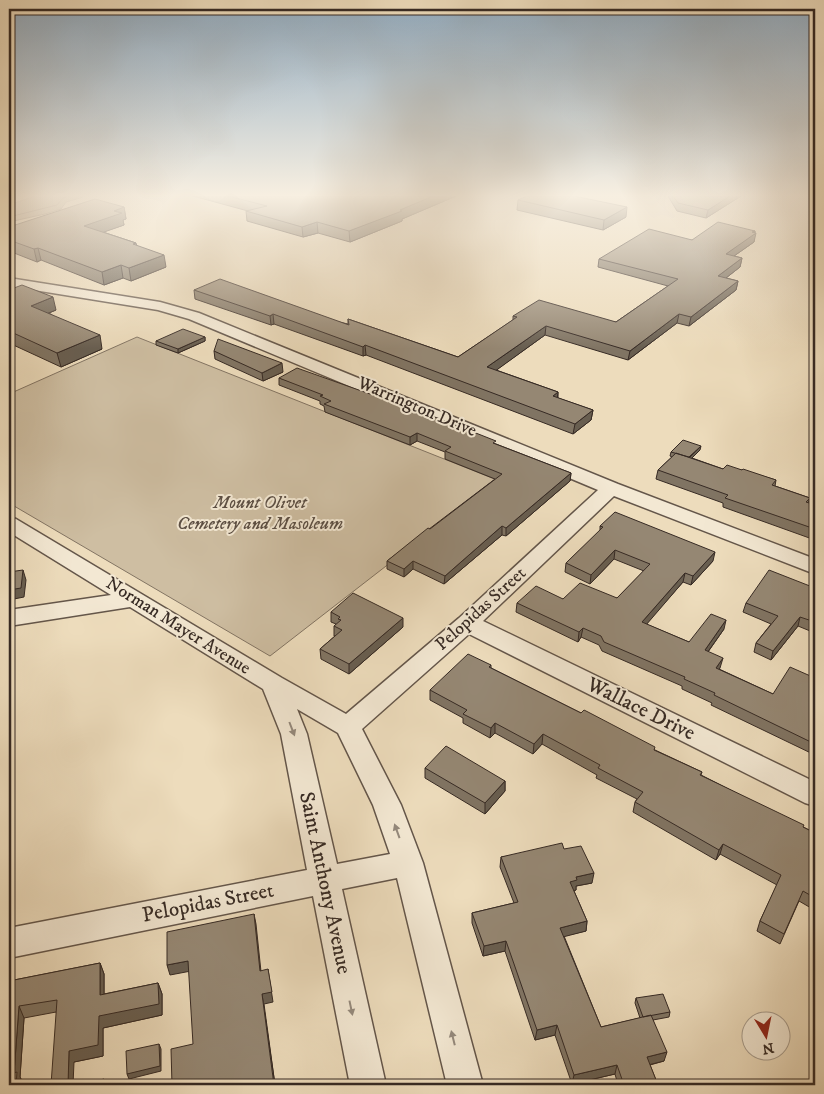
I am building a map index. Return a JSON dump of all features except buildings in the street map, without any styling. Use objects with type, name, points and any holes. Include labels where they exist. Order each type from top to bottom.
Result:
[{"type":"street","name":"Warrington Drive","points":[[9,282],[160,306],[184,312],[272,346],[611,488],[815,567]]},
{"type":"street","name":"Pelopidas Street","points":[[348,727],[467,623],[611,488]]},
{"type":"street","name":"Norman Mayer Avenue","points":[[9,523],[273,684],[348,727]]},
{"type":"street","points":[[9,618],[134,599]]},
{"type":"street","name":"Wallace Drive","points":[[467,623],[815,795]]},
{"type":"street","name":"Saint Anthony Avenue","points":[[273,684],[294,734],[368,1085]]},
{"type":"street","points":[[348,727],[387,805],[408,863],[465,1085]]},
{"type":"street","name":"Pelopidas Street","points":[[9,943],[408,863]]},
{"type":"green space","name":"Mount Olivet Cemetery and Masoleum","points":[[137,337],[497,480],[270,656],[9,503],[9,394]]}]
